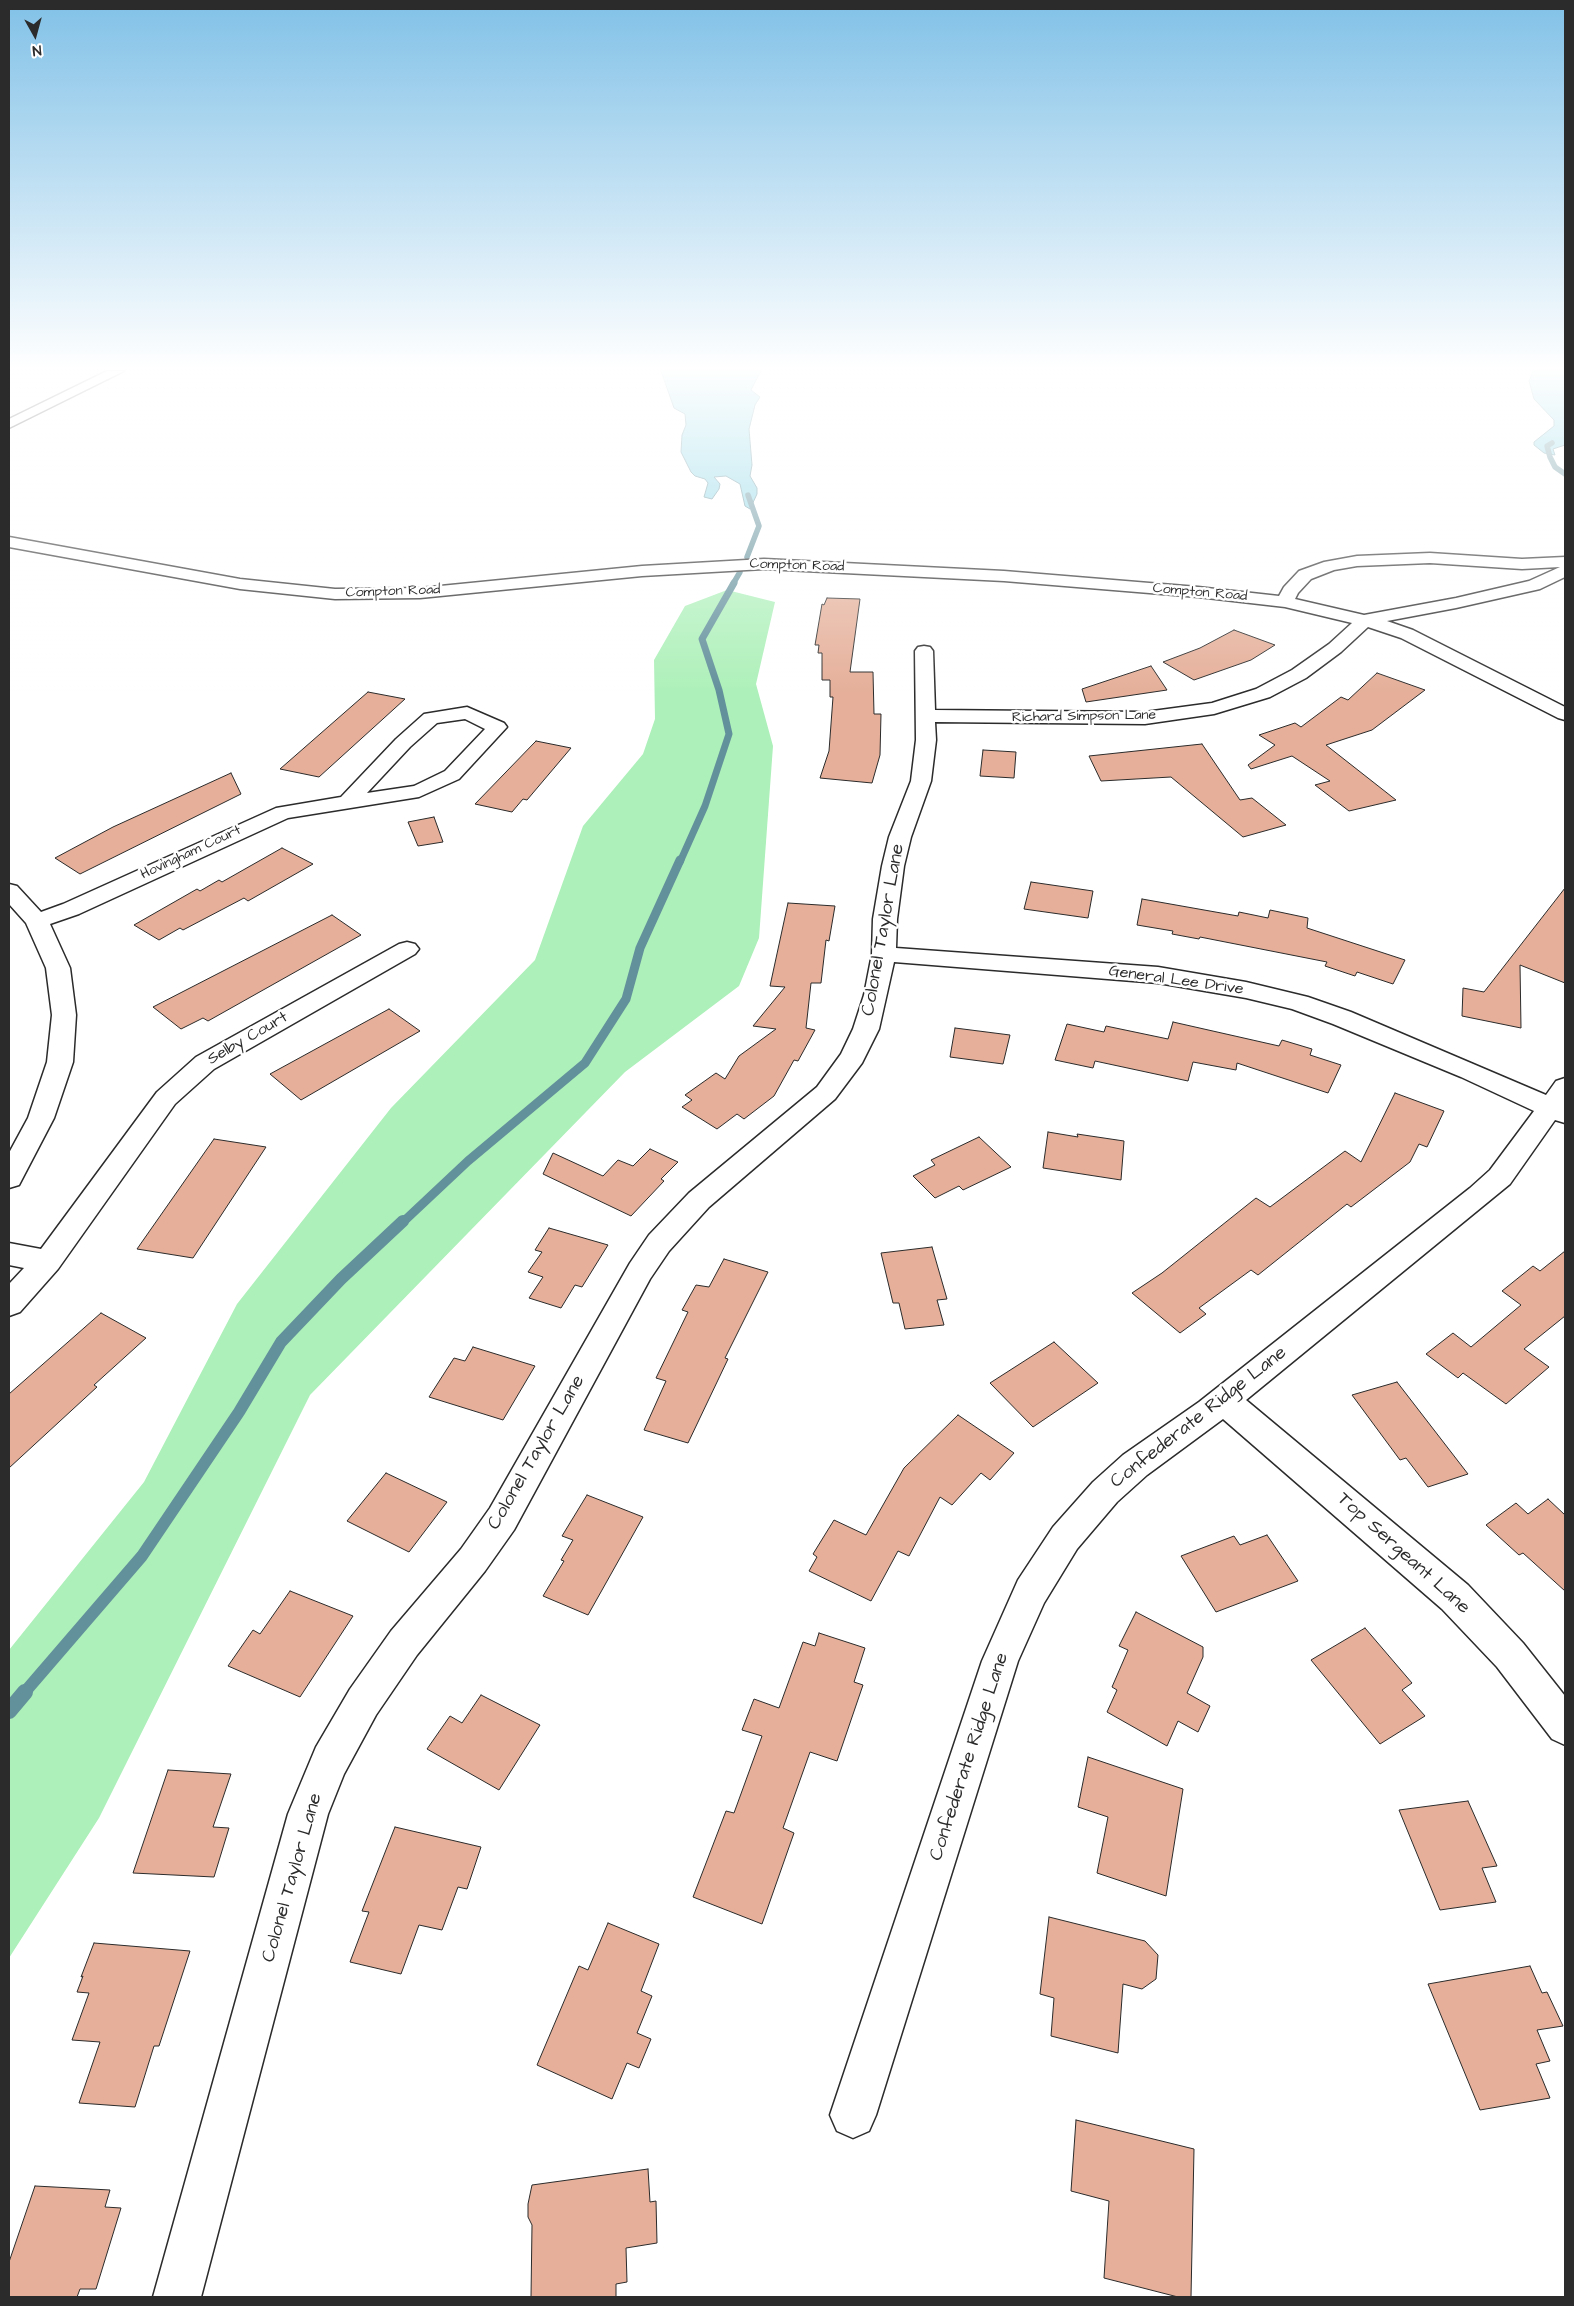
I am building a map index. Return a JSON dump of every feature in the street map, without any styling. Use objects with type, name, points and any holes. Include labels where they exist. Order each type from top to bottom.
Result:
[{"type":"street","name":"Compton Road","points":[[9,542],[240,584],[335,594],[420,593],[642,571],[764,564],[1068,581],[1285,602],[1365,620],[1416,638],[1565,714]]},
{"type":"street","points":[[16,559],[38,547]]},
{"type":"street","points":[[1285,602],[1290,591],[1305,575],[1330,566],[1357,561],[1430,558],[1522,564],[1565,562]]},
{"type":"street","points":[[1365,620],[1456,603],[1534,585],[1565,572]]},
{"type":"street","name":"Richard Simpson Lane","points":[[926,716],[1145,718],[1214,708],[1263,693],[1299,674],[1335,648],[1365,620]]},
{"type":"street","name":"Colonel Taylor Lane","points":[[177,2297],[308,1814],[330,1760],[363,1702],[404,1642],[473,1560],[502,1519],[640,1271],[659,1243],[678,1220],[699,1200],[826,1093],[853,1057],[874,1004],[884,954],[885,919],[893,866],[900,837],[921,781],[926,740],[924,651]]},
{"type":"street","name":"Hovingham Court","points":[[37,921],[71,909],[283,812],[349,800],[419,791],[452,774],[497,728],[467,713],[431,718],[403,743],[349,800]]},
{"type":"street","points":[[9,892],[37,921],[58,968],[64,1015],[60,1062],[41,1118],[9,1178]]},
{"type":"street","name":"Selby Court","points":[[9,1304],[48,1261],[166,1098],[205,1063],[407,949]]},
{"type":"street","name":"General Lee Drive","points":[[884,954],[1158,975],[1246,990],[1299,1003],[1342,1018],[1470,1071],[1560,1103]]},
{"type":"street","name":"Confederate Ridge Lane","points":[[853,2116],[1000,1661],[1031,1592],[1066,1538],[1106,1492],[1135,1465],[1223,1400],[1480,1195],[1500,1177],[1560,1103]]},
{"type":"street","points":[[9,1254],[48,1261]]},
{"type":"street","name":"Top Sergeant Lane","points":[[1223,1400],[1454,1597],[1510,1655],[1565,1726]]},
{"type":"green space","points":[[727,590],[775,602],[756,684],[773,746],[759,938],[739,986],[625,1072],[310,1395],[99,1818],[9,1958],[9,1650],[144,1482],[237,1304],[391,1108],[535,960],[583,826],[643,754],[655,719],[654,660],[685,606]]},
{"type":"water","points":[[705,479],[715,479],[720,484],[712,499],[704,497],[708,483]]},
{"type":"water","points":[[731,479],[752,479],[757,488],[757,494],[750,509],[745,506],[740,484]]},
{"type":"building","points":[[827,598],[860,599],[850,672],[873,672],[874,714],[881,714],[880,755],[872,783],[820,778],[829,751],[833,697],[830,697],[830,680],[822,680],[822,653],[818,653],[819,645],[815,645],[822,604],[824,605]]},
{"type":"building","points":[[1234,630],[1275,645],[1251,660],[1194,680],[1163,662],[1200,648]]},
{"type":"building","points":[[1151,666],[1167,690],[1086,702],[1082,689]]},
{"type":"building","points":[[1377,673],[1425,690],[1372,730],[1326,745],[1396,800],[1349,811],[1315,785],[1330,781],[1292,756],[1251,769],[1248,765],[1275,745],[1259,735],[1295,723],[1301,727],[1341,697],[1348,700]]},
{"type":"building","points":[[368,692],[405,699],[319,777],[280,769]]},
{"type":"building","points":[[536,741],[571,748],[527,800],[523,799],[512,812],[475,804]]},
{"type":"building","points":[[1202,744],[1240,800],[1252,798],[1286,825],[1243,837],[1171,777],[1101,781],[1089,756]]},
{"type":"building","points":[[983,750],[1016,752],[1014,778],[980,776]]},
{"type":"building","points":[[231,773],[241,794],[80,874],[55,858],[113,827]]},
{"type":"building","points":[[434,817],[443,842],[418,846],[408,822]]},
{"type":"building","points":[[282,848],[313,864],[248,901],[244,898],[183,930],[180,928],[159,940],[134,925],[197,889],[200,891],[219,880],[222,882]]},
{"type":"building","points":[[1031,882],[1093,891],[1088,918],[1024,909]]},
{"type":"building","points":[[1565,888],[1565,983],[1520,965],[1521,1028],[1462,1016],[1463,988],[1484,992]]},
{"type":"building","points":[[1142,899],[1238,916],[1239,912],[1268,918],[1270,910],[1308,918],[1307,928],[1405,960],[1393,984],[1357,972],[1355,976],[1325,966],[1327,962],[1200,937],[1199,939],[1172,934],[1173,931],[1137,925]]},
{"type":"building","points":[[788,903],[835,906],[829,941],[826,940],[821,983],[811,983],[806,1028],[815,1030],[798,1061],[794,1060],[774,1096],[744,1119],[737,1114],[717,1129],[682,1107],[692,1100],[685,1095],[716,1073],[725,1079],[739,1056],[776,1029],[753,1026],[785,987],[770,986]]},
{"type":"building","points":[[332,915],[361,935],[208,1021],[203,1018],[181,1029],[153,1007]]},
{"type":"building","points":[[389,1009],[420,1031],[301,1100],[270,1074]]},
{"type":"building","points":[[1173,1022],[1279,1046],[1282,1040],[1312,1049],[1310,1055],[1341,1065],[1328,1093],[1237,1063],[1236,1070],[1193,1062],[1188,1081],[1095,1061],[1093,1068],[1055,1060],[1067,1024],[1104,1032],[1106,1026],[1168,1039]]},
{"type":"building","points":[[955,1028],[1010,1035],[1003,1064],[950,1057]]},
{"type":"building","points":[[1395,1093],[1444,1111],[1427,1147],[1419,1144],[1410,1162],[1351,1207],[1347,1204],[1258,1275],[1251,1270],[1199,1308],[1206,1314],[1180,1333],[1132,1293],[1162,1273],[1256,1198],[1270,1207],[1345,1151],[1361,1162]]},
{"type":"building","points":[[1048,1132],[1124,1141],[1121,1180],[1043,1168]]},
{"type":"building","points":[[979,1137],[1011,1167],[963,1190],[959,1186],[935,1198],[913,1176],[935,1165],[931,1160]]},
{"type":"building","points":[[214,1139],[266,1147],[193,1258],[137,1249]]},
{"type":"building","points":[[650,1149],[678,1162],[661,1179],[664,1181],[631,1216],[543,1174],[553,1153],[603,1176],[618,1160],[633,1166]]},
{"type":"building","points":[[549,1228],[608,1245],[582,1287],[575,1285],[561,1308],[529,1298],[543,1277],[528,1272],[542,1252],[535,1250]]},
{"type":"building","points":[[932,1247],[947,1299],[937,1300],[944,1325],[905,1329],[899,1303],[893,1303],[881,1253]]},
{"type":"building","points":[[1565,1251],[1565,1316],[1524,1349],[1549,1367],[1506,1404],[1463,1373],[1458,1378],[1426,1354],[1453,1333],[1471,1347],[1521,1305],[1502,1291],[1533,1266],[1540,1271]]},
{"type":"building","points":[[724,1259],[768,1272],[725,1358],[728,1359],[688,1443],[644,1430],[666,1381],[656,1378],[688,1312],[682,1310],[696,1285],[709,1287]]},
{"type":"building","points":[[101,1313],[146,1338],[94,1385],[97,1387],[9,1468],[9,1394]]},
{"type":"building","points":[[1054,1342],[1098,1383],[1033,1427],[990,1383]]},
{"type":"building","points":[[473,1347],[535,1366],[503,1420],[429,1397],[454,1358],[465,1361]]},
{"type":"building","points":[[1397,1382],[1468,1474],[1428,1487],[1406,1458],[1400,1460],[1352,1395]]},
{"type":"building","points":[[958,1415],[1014,1453],[990,1480],[981,1473],[952,1505],[940,1497],[909,1556],[898,1551],[871,1601],[809,1571],[817,1557],[813,1554],[834,1520],[866,1535],[904,1468]]},
{"type":"building","points":[[386,1473],[447,1502],[409,1552],[347,1521]]},
{"type":"building","points":[[587,1495],[643,1517],[588,1615],[543,1596],[564,1561],[561,1560],[573,1540],[562,1536]]},
{"type":"building","points":[[1548,1499],[1565,1515],[1565,1591],[1523,1553],[1519,1555],[1486,1525],[1516,1503],[1528,1514]]},
{"type":"building","points":[[1267,1535],[1298,1581],[1216,1612],[1181,1556],[1234,1536],[1240,1545]]},
{"type":"building","points":[[290,1591],[353,1616],[300,1697],[228,1666],[253,1630],[260,1634]]},
{"type":"building","points":[[1136,1612],[1203,1647],[1203,1657],[1187,1693],[1210,1706],[1198,1732],[1178,1721],[1167,1746],[1107,1712],[1117,1690],[1112,1687],[1128,1650],[1119,1646]]},
{"type":"building","points":[[1365,1628],[1412,1683],[1402,1690],[1425,1716],[1380,1744],[1311,1660]]},
{"type":"building","points":[[819,1633],[865,1648],[854,1682],[863,1685],[837,1761],[810,1752],[783,1828],[794,1833],[762,1924],[693,1897],[726,1811],[734,1813],[762,1736],[742,1730],[754,1699],[779,1708],[803,1642],[815,1646]]},
{"type":"building","points":[[481,1695],[540,1725],[499,1790],[427,1749],[450,1716],[462,1723]]},
{"type":"building","points":[[1088,1757],[1183,1789],[1166,1896],[1097,1873],[1108,1817],[1078,1807]]},
{"type":"building","points":[[168,1770],[231,1774],[213,1827],[229,1828],[214,1877],[133,1873]]},
{"type":"building","points":[[1468,1801],[1497,1866],[1482,1868],[1496,1902],[1440,1910],[1399,1810]]},
{"type":"building","points":[[395,1827],[481,1847],[467,1889],[458,1887],[442,1930],[419,1925],[401,1974],[350,1962],[369,1912],[362,1911]]},
{"type":"building","points":[[1049,1917],[1145,1941],[1158,1955],[1156,1979],[1142,1989],[1123,1984],[1118,2053],[1051,2036],[1054,1998],[1040,1994]]},
{"type":"building","points":[[608,1923],[659,1944],[641,1991],[652,1996],[637,2033],[651,2039],[639,2068],[627,2063],[612,2099],[537,2065],[579,1966],[588,1970]]},
{"type":"building","points":[[94,1943],[190,1951],[159,2046],[154,2046],[135,2107],[79,2103],[100,2042],[72,2040],[89,1993],[77,1992]]},
{"type":"building","points":[[1530,1966],[1542,1993],[1547,1992],[1563,2026],[1537,2030],[1550,2061],[1536,2064],[1550,2098],[1480,2110],[1428,1984]]},
{"type":"building","points":[[1076,2120],[1194,2149],[1191,2297],[1178,2297],[1104,2278],[1109,2201],[1071,2191]]},
{"type":"building","points":[[648,2169],[650,2202],[656,2201],[657,2243],[626,2248],[627,2282],[616,2284],[616,2297],[531,2297],[532,2225],[528,2217],[528,2204],[532,2185]]},
{"type":"building","points":[[35,2186],[110,2190],[105,2207],[121,2208],[96,2289],[80,2289],[77,2297],[9,2297],[9,2262]]},
{"type":"waterway","points":[[747,557],[759,526],[748,495]]},
{"type":"waterway","points":[[733,584],[740,572]]},
{"type":"waterway","points":[[680,862],[705,806],[729,734],[719,690],[702,639],[734,583]]},
{"type":"waterway","points":[[402,1223],[468,1161],[585,1063],[626,999],[640,948],[680,860]]},
{"type":"waterway","points":[[24,1693],[142,1556],[239,1412],[281,1342],[341,1279],[403,1221]]},
{"type":"waterway","points":[[9,1711],[25,1692]]}]
